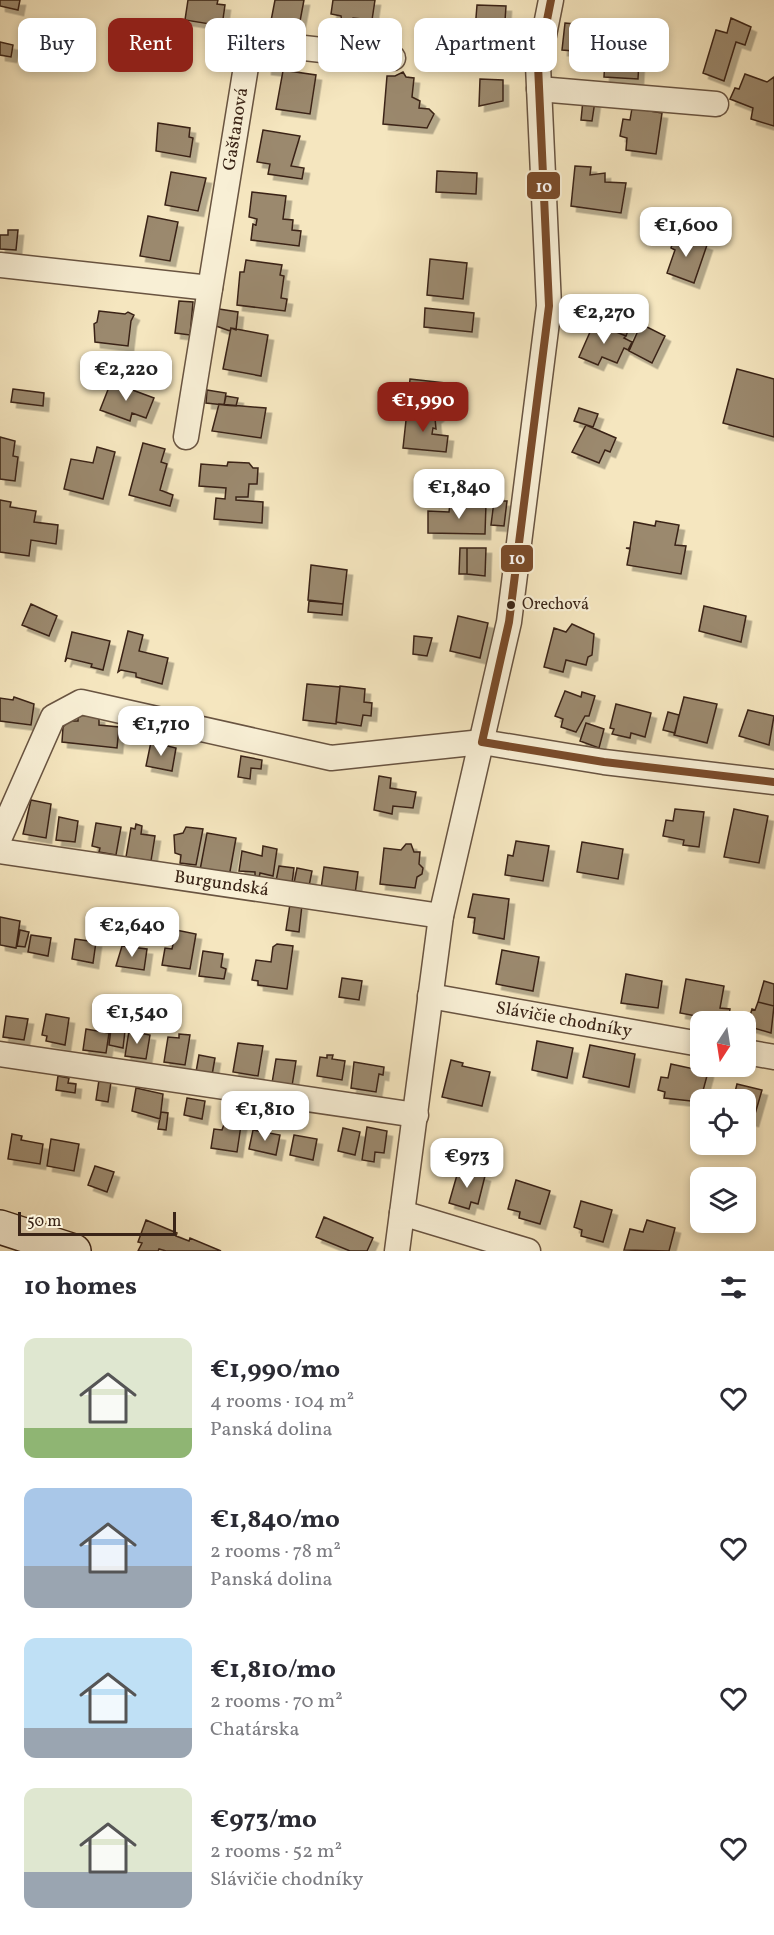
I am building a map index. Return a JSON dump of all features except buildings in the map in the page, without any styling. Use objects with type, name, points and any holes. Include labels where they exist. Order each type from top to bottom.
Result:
[{"type":"street","points":[[547,18],[551,0]]},
{"type":"street","name":"Gaštanová","points":[[186,437],[250,42],[318,50]]},
{"type":"street","points":[[397,1251],[441,916],[509,622],[549,306],[538,72]]},
{"type":"street","points":[[539,89],[716,104]]},
{"type":"street","points":[[0,265],[210,288]]},
{"type":"street","points":[[0,837],[53,717],[81,702],[331,758],[482,742],[604,762],[774,782]]},
{"type":"street","name":"Burgundská","points":[[0,851],[441,916]]},
{"type":"street","name":"Slávičie chodníky","points":[[430,996],[690,1042]]},
{"type":"street","points":[[0,1054],[416,1115]]},
{"type":"street","points":[[756,1054],[774,1057]]},
{"type":"street","points":[[402,1213],[528,1251]]},
{"type":"street","points":[[0,1227],[74,1251]]},
{"type":"transit line","name":"10","points":[[482,742],[509,622],[549,306],[538,65],[551,0]]},
{"type":"transit line","name":"10","points":[[482,742],[604,762],[774,782]]},
{"type":"place","name":"Orechová","points":[[511,605]]}]
